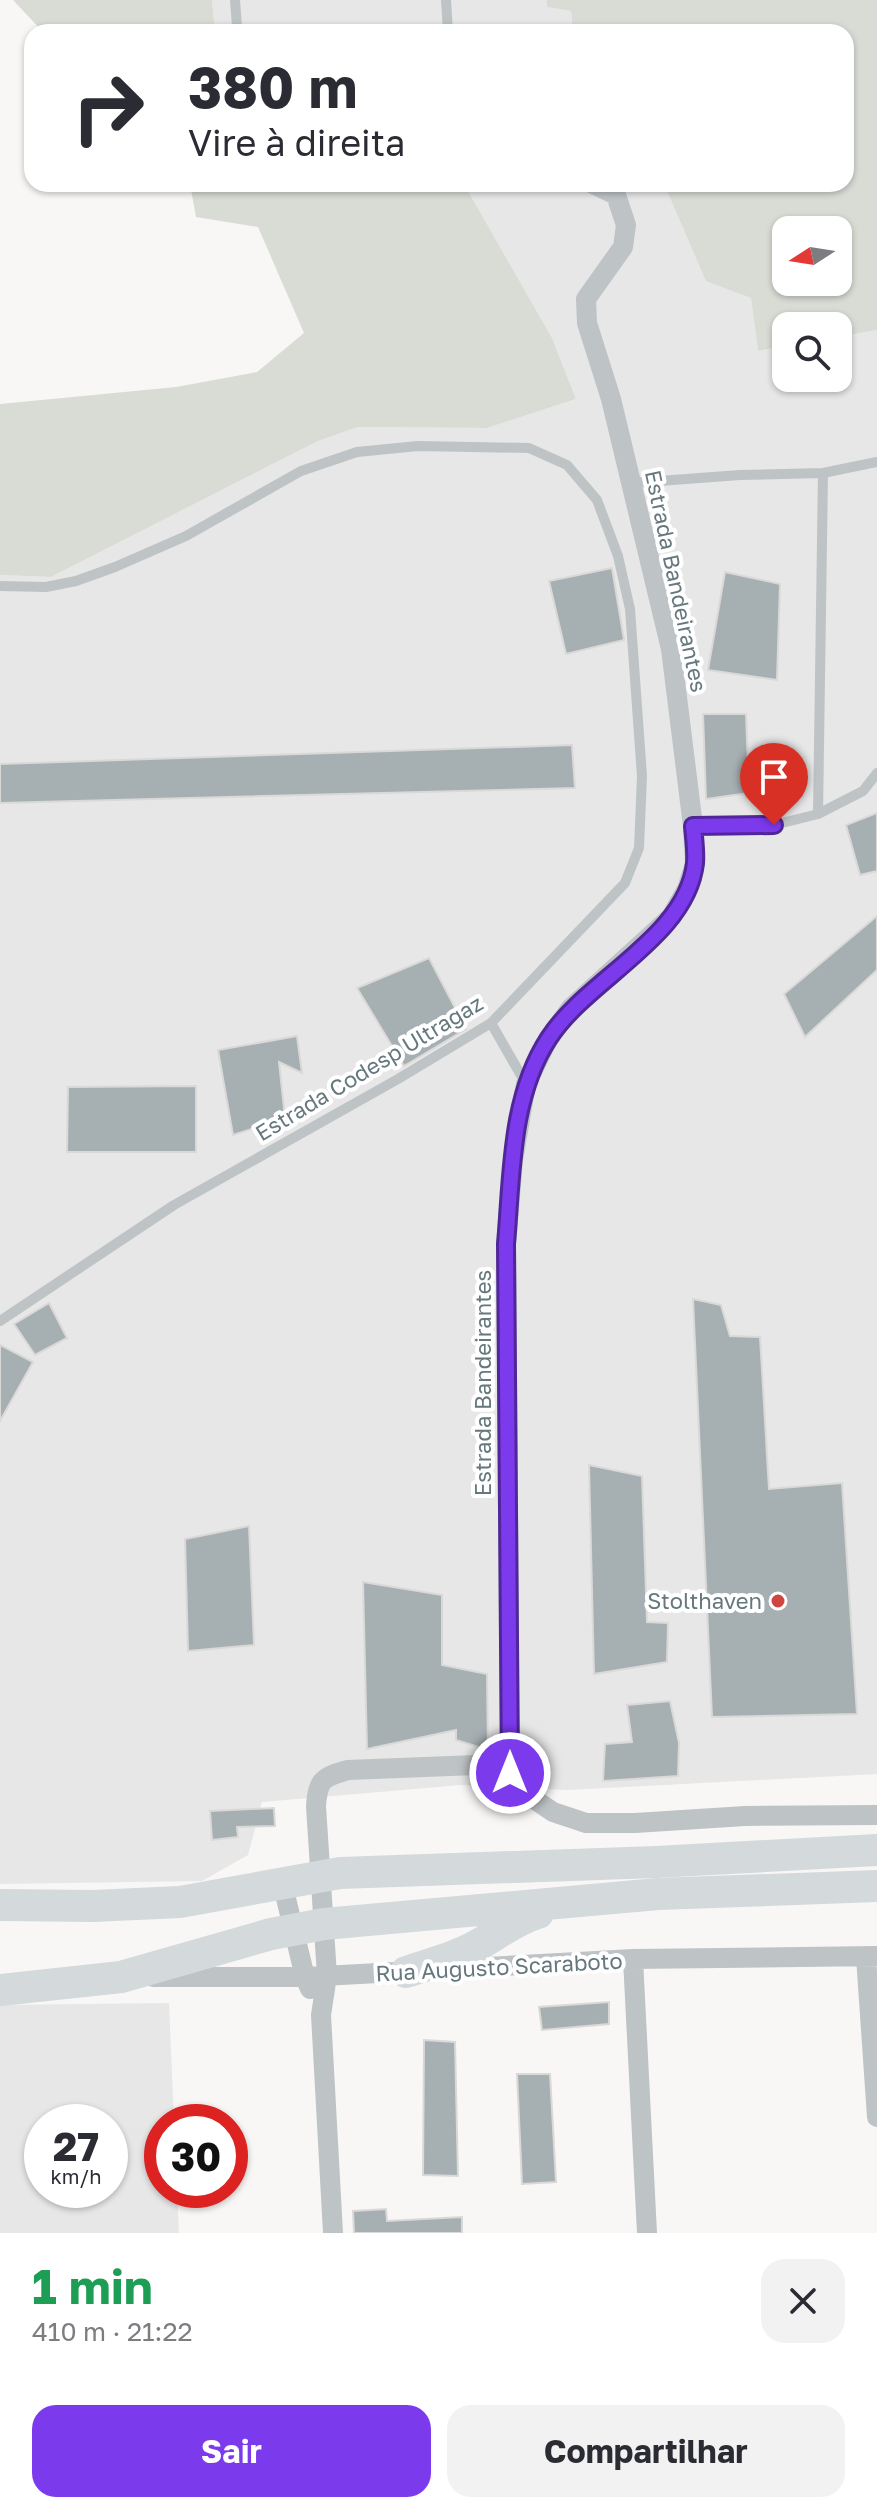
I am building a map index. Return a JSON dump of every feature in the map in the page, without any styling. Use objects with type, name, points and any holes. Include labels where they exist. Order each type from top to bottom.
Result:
[{"type":"main road","points":[[0,1905],[93,1906],[180,1902],[340,1873],[656,1862],[877,1850]]},
{"type":"main road","points":[[827,1889],[877,1886]]},
{"type":"main road","points":[[827,1889],[877,1894]]},
{"type":"main road","name":"Rua Augusto Scaraboto","points":[[0,1990],[121,1977],[208,1950],[308,1927],[658,1894],[827,1889]]},
{"type":"main road","points":[[406,1972],[466,1951],[513,1922],[565,1904]]},
{"type":"street","name":"Estrada Bandeirantes","points":[[510,1773],[506,1244],[513,1160],[526,1084],[548,1039],[571,1008],[671,917],[687,889],[695,864],[671,649],[606,380],[587,323],[586,299],[623,247],[626,225],[616,195],[610,192]]},
{"type":"street","points":[[321,2015],[305,1977],[308,1927],[319,1875],[316,1806],[320,1783],[329,1775],[348,1770],[476,1765],[510,1773],[525,1793],[553,1812],[586,1823],[745,1816],[877,1815]]},
{"type":"street","points":[[282,1882],[308,1927],[327,1976],[321,2015],[333,2233]]},
{"type":"street","points":[[872,1956],[877,2117]]},
{"type":"street","name":"Rua Augusto Scaraboto","points":[[121,1977],[305,1977],[633,1959],[872,1956]]},
{"type":"street","points":[[633,1959],[647,2233]]},
{"type":"lane","points":[[235,0],[237,24]]},
{"type":"lane","points":[[446,0],[448,24]]},
{"type":"lane","name":"Estrada Codesp Ultragaz","points":[[0,586],[46,587],[76,581],[115,567],[186,536],[301,471],[357,452],[418,446],[529,448],[567,465],[597,500],[618,556],[630,609],[642,776],[639,848],[625,883],[491,1023],[174,1205],[0,1321]]},
{"type":"lane","points":[[632,483],[823,473],[877,462]]},
{"type":"lane","points":[[818,814],[823,473]]},
{"type":"lane","points":[[693,826],[774,825],[818,814],[863,791],[877,773]]},
{"type":"lane","points":[[491,1023],[526,1084]]},
{"type":"shaded area","points":[[13,0],[212,0],[214,24],[36,24]]},
{"type":"shaded area","points":[[212,0],[547,0],[548,7],[571,11],[572,24],[214,24]]},
{"type":"shaded area","points":[[547,0],[877,0],[877,330],[852,334],[852,312],[772,312],[772,348],[758,351],[751,298],[706,281],[667,192],[854,192],[854,24],[572,24],[571,11],[547,7]]},
{"type":"shaded area","points":[[191,192],[469,192],[552,338],[576,399],[487,428],[358,427],[318,441],[51,577],[0,575],[0,404],[176,387],[257,372],[304,333],[258,227],[196,217]]},
{"type":"shaded area","name":"Stolthaven","points":[[469,192],[668,192],[706,280],[751,298],[758,351],[772,348],[772,392],[852,392],[852,334],[877,330],[877,1774],[568,1790],[461,1785],[262,1802],[248,1855],[202,1881],[0,1884],[0,575],[51,577],[318,441],[358,427],[487,428],[576,399],[552,338]]},
{"type":"shaded area","points":[[169,2003],[173,2104],[144,2104],[144,2208],[178,2208],[179,2233],[0,2233],[0,2005]]},
{"type":"building","points":[[612,568],[624,640],[566,654],[549,581]]},
{"type":"building","points":[[725,572],[780,584],[777,680],[708,670]]},
{"type":"building","points":[[703,714],[746,714],[749,793],[706,799]]},
{"type":"building","points":[[572,745],[575,788],[0,803],[0,764]]},
{"type":"building","points":[[877,813],[877,871],[860,875],[846,825]]},
{"type":"building","points":[[877,916],[877,970],[805,1037],[784,994]]},
{"type":"building","points":[[429,958],[466,1029],[404,1066],[357,988]]},
{"type":"building","points":[[297,1036],[302,1073],[279,1062],[285,1118],[233,1135],[218,1050]]},
{"type":"building","points":[[196,1086],[196,1152],[67,1152],[68,1087]]},
{"type":"building","name":"Stolthaven","points":[[693,1299],[721,1305],[730,1336],[760,1337],[769,1489],[842,1483],[857,1714],[712,1717]]},
{"type":"building","points":[[49,1303],[67,1338],[35,1355],[14,1324]]},
{"type":"building","points":[[0,1345],[33,1362],[0,1421]]},
{"type":"building","points":[[589,1465],[642,1476],[647,1622],[668,1623],[667,1662],[594,1674]]},
{"type":"building","points":[[249,1526],[254,1645],[188,1651],[185,1539]]},
{"type":"building","points":[[363,1582],[442,1595],[442,1665],[487,1674],[488,1750],[456,1740],[456,1730],[367,1749]]},
{"type":"building","points":[[670,1701],[679,1743],[678,1776],[603,1781],[605,1744],[632,1742],[627,1705]]},
{"type":"building","points":[[274,1808],[275,1826],[237,1827],[238,1837],[212,1840],[210,1811]]},
{"type":"building","points":[[609,2002],[609,2024],[542,2030],[539,2007]]},
{"type":"building","points":[[424,2040],[455,2042],[458,2176],[423,2175]]},
{"type":"building","points":[[517,2074],[550,2074],[556,2182],[522,2184]]},
{"type":"building","points":[[386,2209],[387,2221],[462,2217],[462,2233],[354,2233],[353,2211]]},
{"type":"place","name":"Stolthaven","points":[[778,1601]]},
{"type":"route","points":[[510,1773],[506,1244],[513,1160],[526,1084],[548,1039],[571,1008],[671,917],[687,889],[695,864],[693,826],[774,825]]}]
